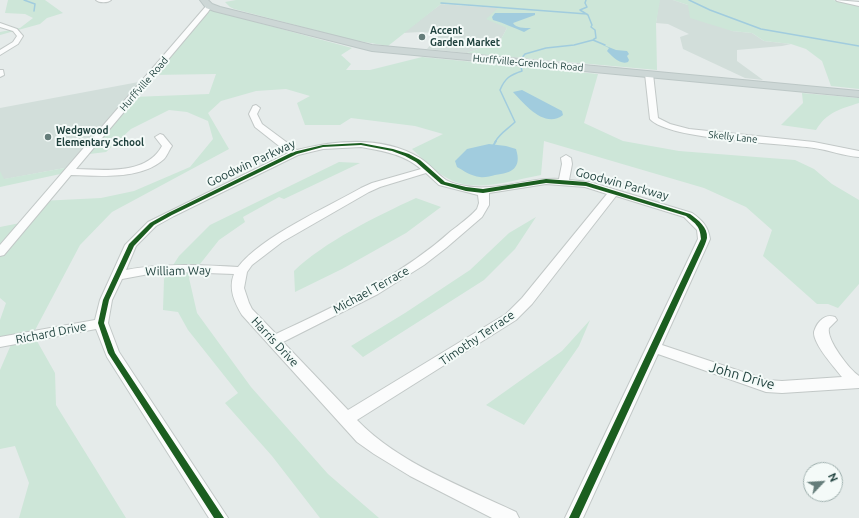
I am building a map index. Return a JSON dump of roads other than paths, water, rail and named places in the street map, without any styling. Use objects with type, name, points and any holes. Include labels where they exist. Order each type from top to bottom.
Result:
[{"type":"main road","name":"Hurffville-Grenloch Road","points":[[206,3],[286,28],[372,48],[859,94]]},
{"type":"street","points":[[98,0],[108,0]]},
{"type":"street","points":[[839,0],[859,4]]},
{"type":"street","name":"Hurffville Road","points":[[0,252],[189,32],[206,3]]},
{"type":"street","points":[[0,25],[15,30],[20,36],[16,43],[0,53]]},
{"type":"street","name":"Skelly Lane","points":[[649,74],[654,118],[667,126],[689,132],[814,145],[859,154]]},
{"type":"street","points":[[256,108],[253,114],[258,125],[294,153]]},
{"type":"street","points":[[69,172],[124,171],[147,165],[158,160],[165,153],[167,146],[160,138]]},
{"type":"street","name":"Goodwin Parkway","points":[[101,323],[106,300],[131,245],[152,224],[294,153],[323,146],[361,144],[379,146],[407,155],[443,182],[466,189],[483,190],[546,181],[564,181],[586,184],[688,215],[698,223],[703,230],[704,239],[702,245],[574,518]]},
{"type":"street","points":[[564,181],[567,164],[566,158]]},
{"type":"street","points":[[241,271],[252,258],[267,246],[365,190],[376,185],[427,170]]},
{"type":"street","name":"Michael Terrace","points":[[274,341],[388,284],[430,256],[464,227],[484,207],[485,200],[483,190]]},
{"type":"street","name":"Timothy Terrace","points":[[346,420],[511,317],[527,301],[614,192]]},
{"type":"street","name":"William Way","points":[[116,276],[149,270],[178,268],[241,271]]},
{"type":"street","name":"Harris Drive","points":[[241,271],[238,287],[241,301],[247,312],[363,437],[377,448],[406,465],[510,518]]},
{"type":"street","points":[[830,320],[822,326],[822,338],[857,382]]},
{"type":"street","points":[[101,323],[112,353],[219,518]]},
{"type":"street","name":"Richard Drive","points":[[0,342],[76,329],[101,323]]},
{"type":"street","name":"John Drive","points":[[653,347],[766,386],[782,387],[857,382]]},
{"type":"water","points":[[495,13],[535,13],[535,15],[513,23],[518,27],[531,28],[524,32],[493,20],[492,17]]},
{"type":"water","points":[[601,44],[616,50],[627,51],[629,54],[627,56],[629,60],[628,62],[625,63],[617,60],[607,51],[609,48]]},
{"type":"water","points":[[522,90],[562,111],[563,115],[556,119],[549,119],[536,114],[529,109],[513,92]]},
{"type":"water","points":[[489,144],[516,149],[518,161],[511,171],[488,177],[482,177],[471,174],[457,167],[455,161],[467,149]]},
{"type":"waterway","points":[[24,0],[35,4],[34,11]]},
{"type":"waterway","points":[[586,0],[585,3],[587,7],[580,10],[586,14]]},
{"type":"waterway","points":[[689,0],[710,10],[761,29],[859,46]]},
{"type":"waterway","points":[[441,3],[586,14]]},
{"type":"waterway","points":[[586,14],[592,25],[591,27],[595,30],[596,38],[594,39]]},
{"type":"waterway","points":[[520,60],[525,54],[546,48],[574,45],[593,40],[605,45]]},
{"type":"waterway","points":[[495,142],[515,122],[500,90],[508,78],[522,71],[520,63]]},
{"type":"waterway","points":[[493,146],[496,141]]},
{"type":"place","name":"Accent Garden Market","points":[[422,37]]},
{"type":"place","name":"Wedgwood Elementary School","points":[[48,137]]}]
